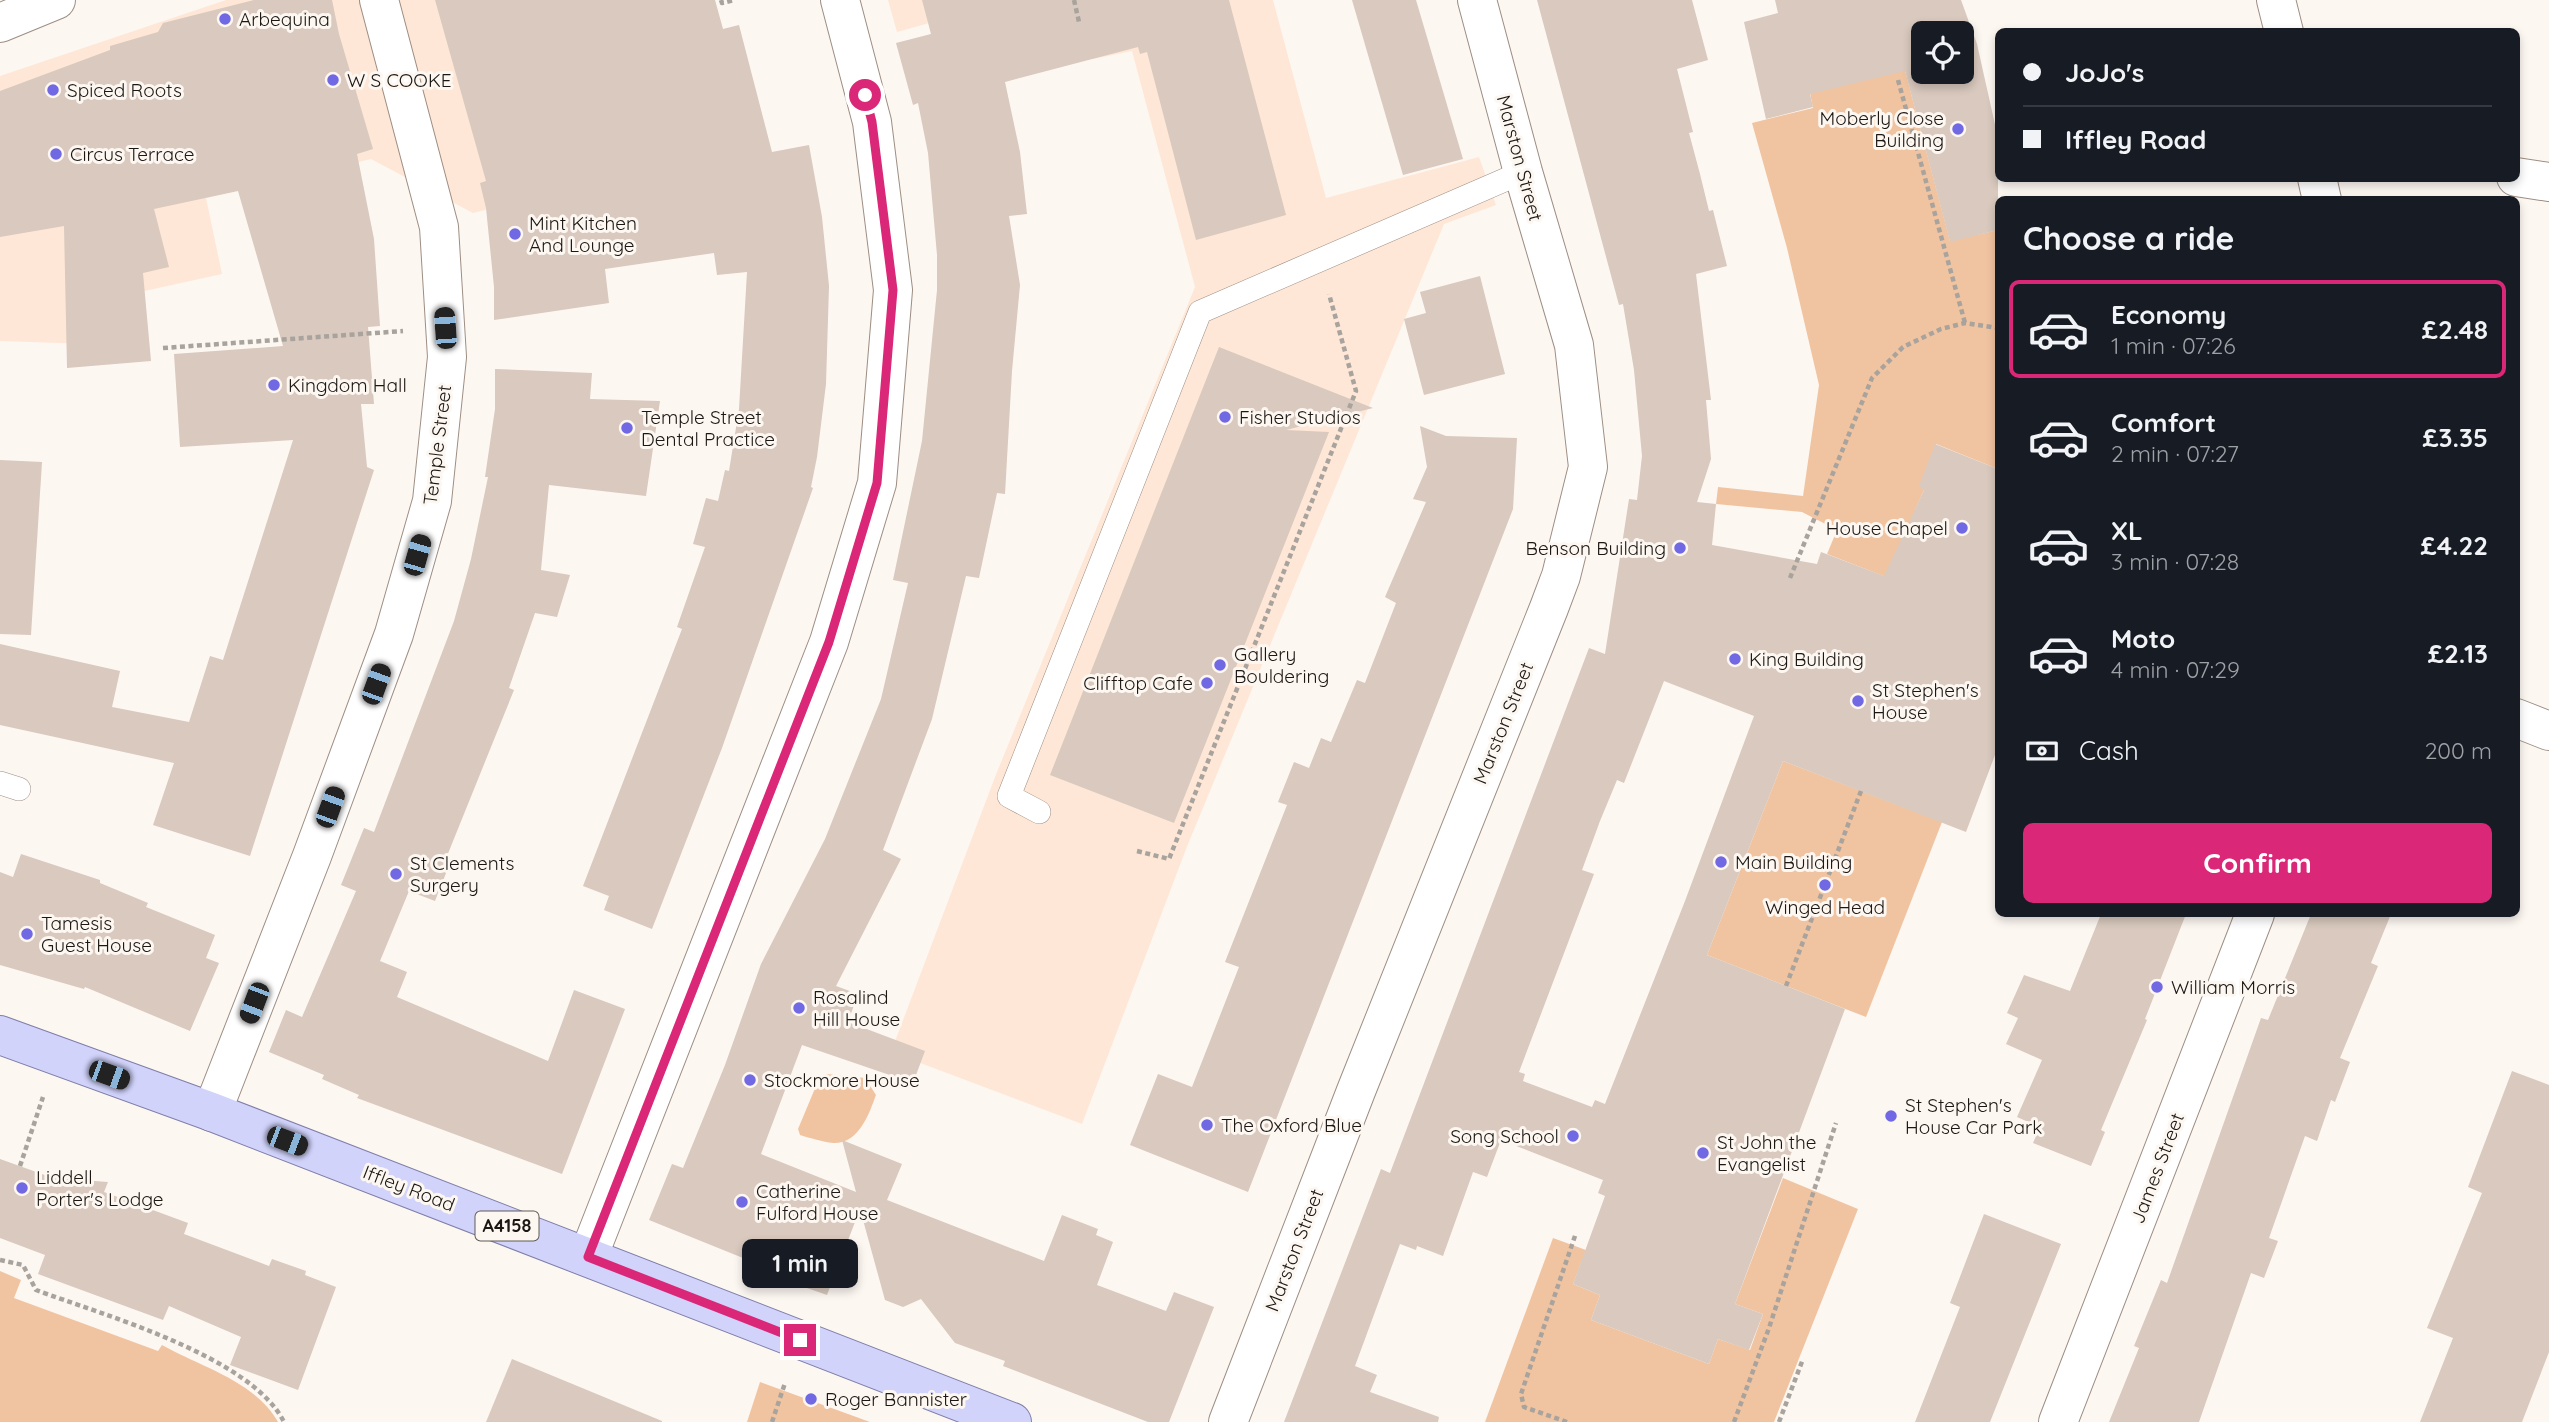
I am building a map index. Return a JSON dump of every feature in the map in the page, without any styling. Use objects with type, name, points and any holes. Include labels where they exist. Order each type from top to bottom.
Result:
[{"type":"main road","name":"Iffley Road","points":[[0,1035],[212,1112],[1012,1422]]},
{"type":"street","points":[[0,23],[56,0]]},
{"type":"street","name":"Temple Street","points":[[212,1112],[312,856],[394,634],[432,501],[447,357],[439,226],[379,0]]},
{"type":"street","points":[[588,1257],[829,642],[877,483],[893,290],[872,122],[840,0]]},
{"type":"street","name":"Marston Street","points":[[1228,1422],[1356,1091],[1549,608],[1561,576],[1588,467],[1574,345],[1523,172],[1477,0]]},
{"type":"street","points":[[2276,0],[2283,28]]},
{"type":"street","points":[[2520,178],[2549,182]]},
{"type":"street","points":[[2520,720],[2549,731]]},
{"type":"street","name":"James Street","points":[[2058,1422],[2255,917]]},
{"type":"lane","points":[[1039,812],[1009,796],[1200,312],[1523,172]]},
{"type":"path","points":[[721,0],[722,3],[734,0]]},
{"type":"path","points":[[1074,0],[1079,22]]},
{"type":"path","points":[[1898,80],[1965,323]]},
{"type":"path","points":[[1137,851],[1169,859],[1356,391],[1320,260]]},
{"type":"path","points":[[1790,578],[1871,378],[1891,357],[1915,340],[1941,329],[1965,323],[1995,328]]},
{"type":"path","points":[[163,348],[445,328]]},
{"type":"path","points":[[1786,986],[1861,791]]},
{"type":"path","points":[[20,1166],[45,1093]]},
{"type":"path","points":[[1734,1422],[1769,1328],[1836,1123]]},
{"type":"path","points":[[1567,1422],[1524,1407],[1521,1394],[1576,1233]]},
{"type":"path","points":[[0,1260],[23,1265],[36,1290],[168,1339],[239,1375],[278,1410],[284,1422]]},
{"type":"path","points":[[1779,1422],[1803,1359]]},
{"type":"path","points":[[772,1422],[787,1378]]},
{"type":"shaded area","points":[[226,0],[567,0],[572,188],[473,213],[371,159],[206,198],[222,274],[117,297],[121,345],[0,341],[0,76]]},
{"type":"shaded area","points":[[888,0],[1012,0],[897,32]]},
{"type":"shaded area","points":[[1078,0],[1273,0],[1326,198],[1479,157],[1496,205],[1444,224],[1186,849],[1082,1124],[891,1052],[995,777],[1195,287],[1132,51],[1093,59]]},
{"type":"shaded area","points":[[1903,63],[1950,241],[1995,231],[1995,468],[1936,444],[1924,490],[1915,510],[1930,516],[1904,584],[1827,554],[1837,530],[1802,512],[1716,504],[1718,487],[1803,496],[1819,385],[1787,248],[1752,123],[1813,108],[1810,93]]},
{"type":"shaded area","points":[[1783,761],[1942,822],[1866,1017],[1707,955]]},
{"type":"shaded area","points":[[827,1074],[865,1078],[876,1095],[862,1126],[850,1139],[842,1142],[833,1143],[800,1135],[798,1129],[816,1086]]},
{"type":"shaded area","points":[[1783,1178],[1858,1209],[1774,1422],[1485,1422],[1553,1238],[1586,1250],[1573,1284],[1600,1295],[1591,1320],[1709,1364],[1718,1339],[1750,1350],[1763,1314],[1735,1304]]},
{"type":"shaded area","points":[[0,1271],[21,1280],[14,1298],[158,1351],[162,1345],[241,1385],[268,1408],[278,1422],[0,1422]]},
{"type":"shaded area","points":[[760,1382],[870,1422],[747,1422]]},
{"type":"building","points":[[254,0],[332,0],[339,34],[373,149],[357,154],[374,239],[380,326],[368,327],[374,404],[361,404],[367,467],[374,470],[250,856],[153,825],[174,763],[0,725],[0,644],[120,671],[112,707],[189,722],[210,656],[223,660],[293,440],[180,447],[174,354],[283,346],[238,191],[154,209],[169,267],[143,273],[151,361],[67,368],[64,226],[0,237],[0,91],[110,50],[110,46],[158,32],[163,23]]},
{"type":"building","points":[[435,0],[715,0],[723,29],[739,25],[772,152],[809,145],[822,217],[829,286],[826,384],[811,487],[813,488],[722,748],[652,929],[604,910],[609,896],[583,886],[682,629],[677,627],[705,547],[693,544],[706,498],[718,501],[725,470],[729,471],[739,409],[747,272],[717,275],[714,253],[605,269],[609,303],[494,320],[494,287],[486,208],[480,183],[486,181]]},
{"type":"building","points":[[922,0],[1229,0],[1286,215],[1196,240],[1147,52],[1140,54],[1138,47],[1005,82],[1020,152],[1027,214],[1009,216],[1020,285],[1005,494],[997,493],[979,578],[966,576],[932,719],[883,850],[901,859],[836,986],[858,994],[848,1022],[925,1051],[913,1083],[802,1045],[761,1154],[856,1192],[842,1140],[902,1164],[887,1200],[1044,1261],[1062,1215],[1098,1229],[1096,1235],[1113,1242],[1097,1285],[1166,1311],[1174,1292],[1214,1307],[1169,1422],[1148,1422],[1003,1366],[1005,1361],[955,1343],[921,1299],[903,1307],[885,1300],[860,1209],[827,1295],[804,1287],[797,1280],[649,1220],[672,1164],[683,1168],[725,1065],[761,964],[825,839],[881,699],[908,583],[893,580],[922,441],[937,290],[937,255],[928,153],[918,103],[913,105],[896,43],[931,34]]},
{"type":"building","points":[[1352,0],[1416,0],[1463,159],[1403,175]]},
{"type":"building","points":[[1537,0],[1692,0],[1708,60],[1677,69],[1693,132],[1689,133],[1709,211],[1713,210],[1727,266],[1696,274],[1711,400],[1706,400],[1711,459],[1697,502],[1716,504],[1712,545],[1817,564],[1821,552],[1884,576],[1924,490],[1919,486],[1935,444],[1995,468],[1995,755],[1966,832],[1783,761],[1707,955],[1845,1009],[1735,1304],[1763,1314],[1749,1350],[1718,1339],[1709,1364],[1591,1320],[1600,1295],[1573,1284],[1605,1196],[1598,1193],[1603,1180],[1501,1140],[1487,1177],[1473,1172],[1443,1256],[1417,1246],[1416,1250],[1400,1244],[1355,1366],[1377,1375],[1370,1392],[1439,1417],[1438,1422],[1284,1422],[1381,1169],[1390,1173],[1589,648],[1605,654],[1629,499],[1637,500],[1642,456],[1634,370],[1623,304],[1619,305]],"holes":[[[1664,681],[1754,716],[1605,1104],[1595,1100],[1592,1107],[1523,1081],[1525,1074],[1519,1072],[1594,874],[1582,870],[1617,780],[1624,783]]]},
{"type":"building","name":"Moberly Close Building","points":[[1775,0],[1961,0],[1969,21],[1911,21],[1911,84],[1974,84],[1974,36],[1995,125],[1995,182],[1998,182],[1998,196],[1995,196],[1995,231],[1950,242],[1905,71],[1810,94],[1813,107],[1766,119],[1744,22],[1778,13]]},
{"type":"building","points":[[1480,276],[1505,374],[1424,395],[1404,319],[1426,313],[1420,292]]},
{"type":"building","points":[[1219,347],[1373,408],[1286,430],[1329,432],[1174,823],[1050,775]]},
{"type":"building","points":[[495,369],[592,373],[590,399],[660,401],[646,496],[549,485],[541,570],[570,575],[557,617],[535,613],[509,688],[514,690],[445,861],[450,863],[435,901],[409,891],[380,961],[407,972],[397,997],[548,1061],[574,990],[625,1009],[562,1174],[357,1098],[359,1095],[322,1079],[324,1075],[269,1052],[286,1010],[302,1017],[356,891],[341,885],[364,828],[374,832],[454,621],[471,559],[488,477],[485,477],[495,409]]},
{"type":"building","points":[[1420,426],[1446,436],[1517,438],[1513,509],[1248,1192],[1130,1145],[1158,1074],[1192,1087],[1239,967],[1225,962],[1287,805],[1278,802],[1294,762],[1309,768],[1321,738],[1331,742],[1357,680],[1365,683],[1396,603],[1385,597],[1426,502],[1413,499],[1427,467]]},
{"type":"building","points":[[0,460],[42,462],[31,635],[0,634]]},
{"type":"building","points":[[21,854],[100,880],[100,883],[148,903],[146,907],[215,935],[206,958],[219,963],[190,1031],[85,987],[84,989],[0,965],[0,872],[13,877]]},
{"type":"building","points":[[2100,917],[2185,917],[2145,1019],[2147,1020],[2101,1130],[2105,1132],[2091,1166],[2033,1143],[2040,1127],[2017,1117],[2042,1060],[2006,1044],[2018,1018],[2007,1013],[2024,975],[2070,991]]},
{"type":"building","points":[[2310,917],[2390,917],[2371,963],[2378,966],[2340,1058],[2350,1062],[2335,1102],[2331,1100],[2317,1141],[2305,1136],[2269,1238],[2278,1241],[2264,1278],[2251,1273],[2199,1422],[2109,1422],[2139,1348],[2134,1346],[2161,1280],[2167,1283],[2261,1018],[2268,1020]]},
{"type":"building","points":[[2512,1071],[2549,1085],[2549,1352],[2522,1422],[2420,1422],[2453,1338],[2427,1328],[2482,1193],[2468,1187]]},
{"type":"building","points":[[0,1159],[53,1178],[108,1182],[104,1192],[188,1223],[184,1234],[269,1266],[272,1259],[306,1271],[305,1275],[336,1287],[298,1390],[230,1365],[241,1337],[169,1306],[163,1320],[38,1274],[45,1255],[0,1238]]},
{"type":"building","points":[[1984,1214],[2061,1244],[1990,1422],[1915,1422],[1960,1307],[1950,1303]]},
{"type":"building","points":[[512,1359],[662,1421],[662,1422],[486,1422]]},
{"type":"place","name":"Arbequina","points":[[225,19]]},
{"type":"place","name":"W S COOKE","points":[[333,80]]},
{"type":"place","name":"Spiced Roots","points":[[53,90]]},
{"type":"place","name":"Moberly Close Building","points":[[1958,129]]},
{"type":"place","name":"Circus Terrace","points":[[56,154]]},
{"type":"place","name":"Mint Kitchen And Lounge","points":[[515,234]]},
{"type":"place","name":"Kingdom Hall","points":[[274,385]]},
{"type":"place","name":"Fisher Studios","points":[[1225,417]]},
{"type":"place","name":"Temple Street Dental Practice","points":[[627,428]]},
{"type":"place","name":"House Chapel","points":[[1962,528]]},
{"type":"place","name":"Benson Building","points":[[1680,548]]},
{"type":"place","name":"King Building","points":[[1735,659]]},
{"type":"place","name":"Gallery Bouldering","points":[[1220,665]]},
{"type":"place","name":"Clifftop Cafe","points":[[1207,683]]},
{"type":"place","name":"St Stephen's House","points":[[1858,701]]},
{"type":"place","name":"Main Building","points":[[1721,862]]},
{"type":"place","name":"St Clements Surgery","points":[[396,874]]},
{"type":"place","name":"Winged Head","points":[[1825,885]]},
{"type":"place","name":"Tamesis Guest House","points":[[27,934]]},
{"type":"place","name":"William Morris","points":[[2157,987]]},
{"type":"place","name":"Rosalind Hill House","points":[[799,1008]]},
{"type":"place","name":"Stockmore House","points":[[750,1080]]},
{"type":"place","name":"St Stephen's House Car Park","points":[[1891,1116]]},
{"type":"place","name":"The Oxford Blue","points":[[1207,1125]]},
{"type":"place","name":"Song School","points":[[1573,1136]]},
{"type":"place","name":"St John the Evangelist","points":[[1703,1153]]},
{"type":"place","name":"Liddell Porter's Lodge","points":[[22,1188]]},
{"type":"place","name":"Catherine Fulford House","points":[[742,1202]]},
{"type":"place","name":"Roger Bannister","points":[[811,1399]]},
{"type":"route","points":[[800,1340],[588,1257],[829,642],[877,483],[893,290],[872,122],[865,95]]}]
